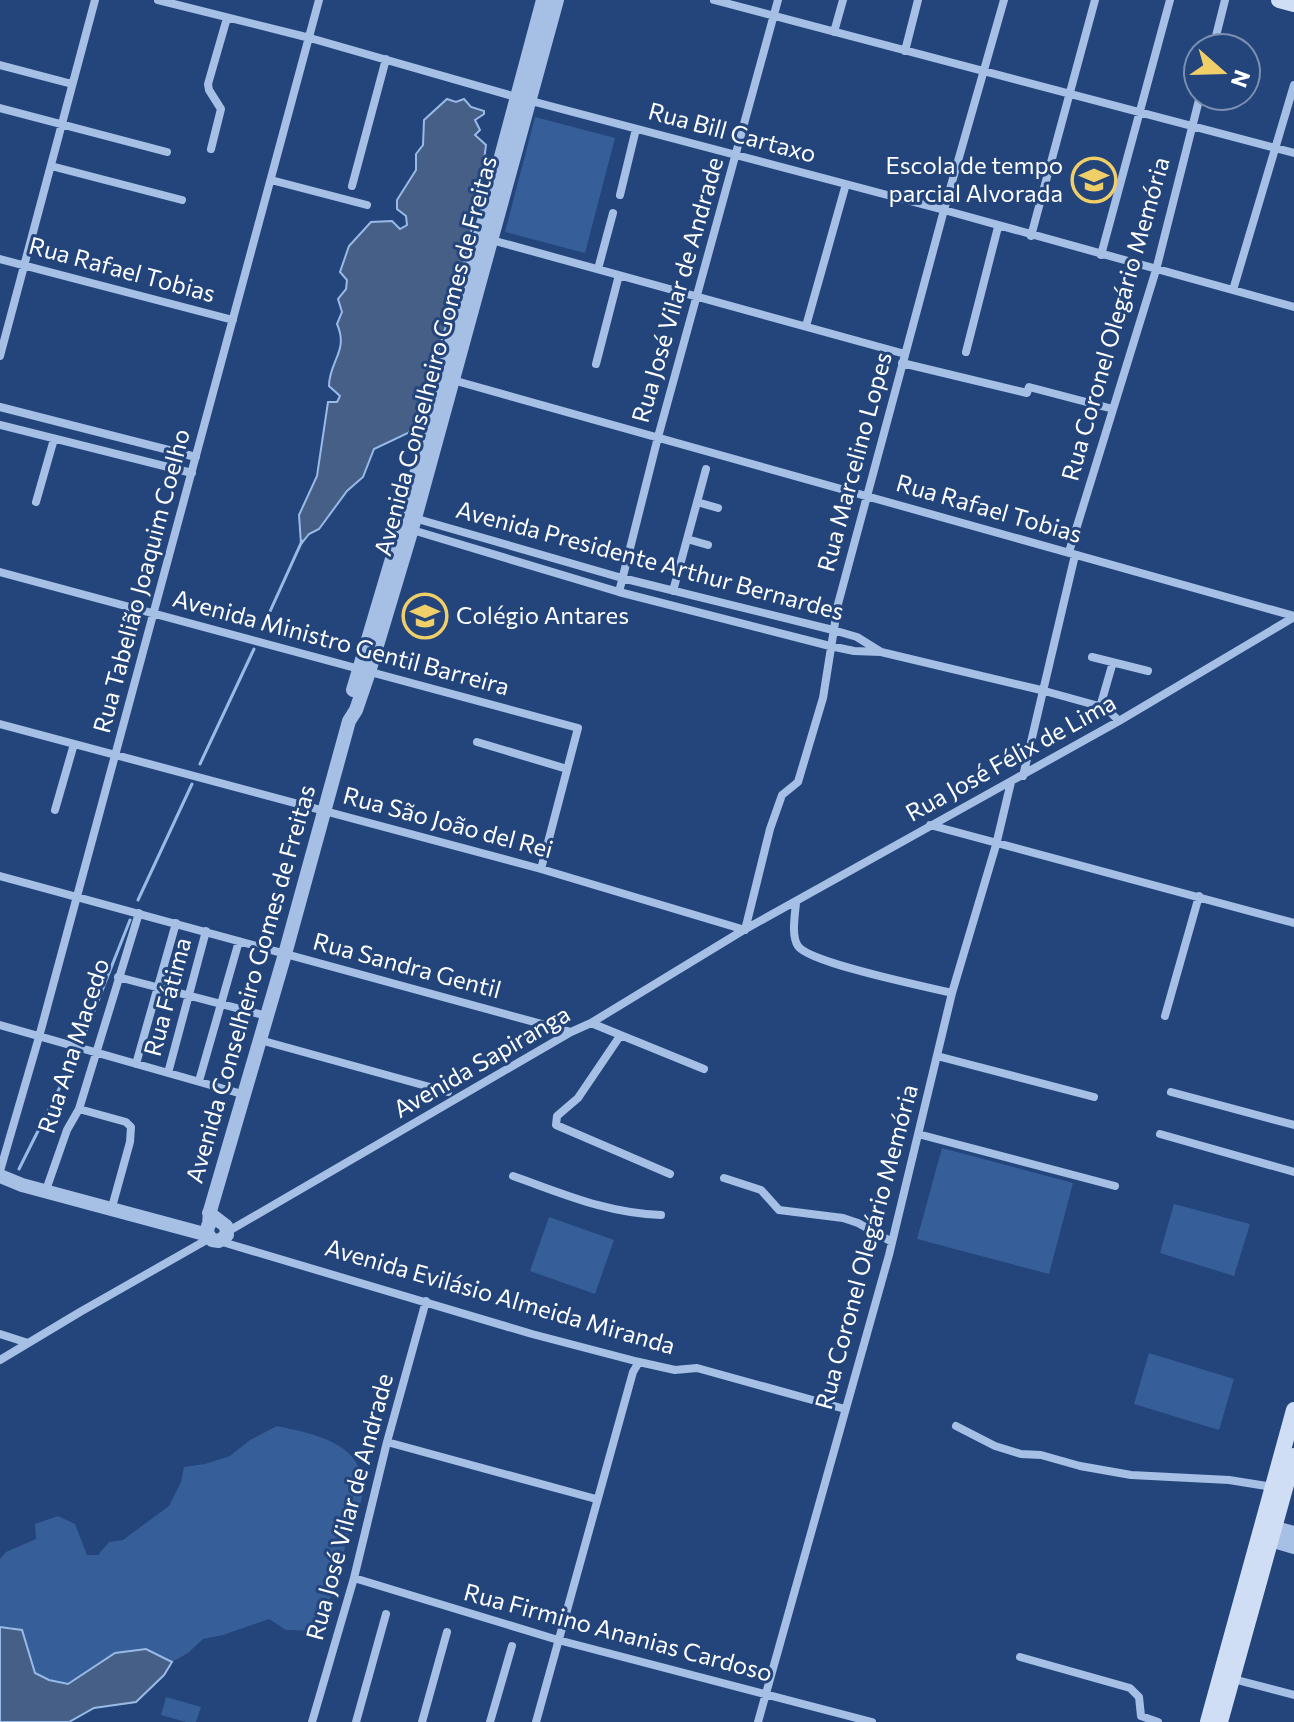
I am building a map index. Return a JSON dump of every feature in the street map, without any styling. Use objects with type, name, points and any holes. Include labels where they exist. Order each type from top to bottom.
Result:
[{"type":"main road","points":[[1279,0],[1294,4]]},
{"type":"main road","points":[[1220,1722],[1233,1679],[1294,1410]]},
{"type":"main road","points":[[1208,1722],[1294,1456]]},
{"type":"street","points":[[0,356],[95,0]]},
{"type":"street","name":"Rua Bill Cartaxo","points":[[158,0],[310,38],[1294,307]]},
{"type":"street","name":"Rua Tabelião Joaquim Coelho","points":[[0,1174],[319,0]]},
{"type":"street","name":"Avenida Conselheiro Gomes de Freitas","points":[[216,1232],[242,1094],[285,954],[349,721],[356,710],[364,670],[408,522],[523,98],[543,0]]},
{"type":"street","name":"Avenida Conselheiro Gomes de Freitas","points":[[523,98],[557,0]]},
{"type":"street","points":[[714,0],[1294,153]]},
{"type":"street","name":"Rua José Vilar de Andrade","points":[[619,592],[658,437],[778,0]]},
{"type":"street","points":[[834,32],[843,0]]},
{"type":"street","points":[[905,51],[918,0]]},
{"type":"street","name":"Rua Marcelino Lopes","points":[[745,930],[770,829],[782,795],[798,782],[804,763],[825,687],[833,630],[867,494],[1004,0]]},
{"type":"street","points":[[1031,236],[1095,0]]},
{"type":"street","points":[[1101,255],[1170,0]]},
{"type":"street","points":[[1217,32],[1225,0]]},
{"type":"street","points":[[211,149],[221,109],[208,84],[227,18]]},
{"type":"street","points":[[352,186],[386,59]]},
{"type":"street","points":[[0,65],[72,84]]},
{"type":"street","points":[[1233,290],[1294,85]]},
{"type":"street","points":[[0,108],[167,152]]},
{"type":"street","name":"Rua Coronel Olegário Memória","points":[[1023,776],[1072,554],[1156,270],[1196,112]]},
{"type":"street","points":[[620,195],[636,129]]},
{"type":"street","points":[[51,166],[182,200]]},
{"type":"street","points":[[271,180],[367,205]]},
{"type":"street","points":[[806,326],[846,184]]},
{"type":"street","points":[[598,269],[613,213]]},
{"type":"street","points":[[966,352],[998,227]]},
{"type":"street","points":[[486,238],[806,326],[904,359],[1027,393],[1029,387],[1113,409]]},
{"type":"street","name":"Rua Rafael Tobias","points":[[0,259],[233,320]]},
{"type":"street","points":[[596,364],[619,275]]},
{"type":"street","name":"Rua Rafael Tobias","points":[[446,378],[1294,616]]},
{"type":"street","points":[[0,407],[196,457]]},
{"type":"street","points":[[0,425],[192,473]]},
{"type":"street","points":[[36,502],[54,439]]},
{"type":"street","points":[[673,591],[706,469]]},
{"type":"street","points":[[697,502],[718,508]]},
{"type":"street","name":"Avenida Presidente Arthur Bernardes","points":[[408,522],[833,630],[857,637],[881,652]]},
{"type":"street","name":"Avenida Presidente Arthur Bernardes","points":[[408,522],[619,592],[830,646],[881,652],[1041,690],[1108,709],[1119,721]]},
{"type":"street","points":[[687,539],[708,545]]},
{"type":"street","name":"Avenida Ministro Gentil Barreira","points":[[0,572],[578,728],[567,769]]},
{"type":"street","name":"Rua José Félix de Lima","points":[[745,930],[1023,776],[1294,616]]},
{"type":"street","points":[[1092,657],[1148,671]]},
{"type":"street","points":[[1100,707],[1113,662]]},
{"type":"street","name":"Rua São João del Rei","points":[[0,724],[541,869],[745,930]]},
{"type":"street","points":[[477,742],[567,769],[541,869]]},
{"type":"street","points":[[55,810],[74,744]]},
{"type":"street","name":"Rua Coronel Olegário Memória","points":[[758,1722],[892,1242],[952,993],[996,845],[1011,782]]},
{"type":"street","points":[[930,825],[1294,923]]},
{"type":"street","name":"Rua Sandra Gentil","points":[[0,876],[571,1032]]},
{"type":"street","points":[[1165,1016],[1199,896]]},
{"type":"street","points":[[796,903],[795,940],[801,950],[858,971],[952,993]]},
{"type":"street","name":"Rua Ana Macedo","points":[[46,1190],[67,1130],[79,1109],[139,913]]},
{"type":"street","points":[[136,1064],[176,923]]},
{"type":"street","name":"Avenida Sapiranga","points":[[0,1360],[216,1232],[591,1023],[745,930]]},
{"type":"street","name":"Rua Fátima","points":[[168,1073],[206,931]]},
{"type":"street","points":[[199,1081],[239,941]]},
{"type":"street","points":[[118,977],[267,1016]]},
{"type":"street","points":[[591,1023],[704,1069]]},
{"type":"street","points":[[0,1025],[242,1094]]},
{"type":"street","points":[[620,1036],[578,1098],[557,1116],[556,1125],[670,1174]]},
{"type":"street","points":[[260,1040],[448,1092]]},
{"type":"street","points":[[937,1056],[1094,1097]]},
{"type":"street","points":[[1171,1092],[1294,1125]]},
{"type":"street","points":[[79,1109],[126,1122],[131,1127],[130,1142],[112,1207]]},
{"type":"street","points":[[918,1134],[1115,1186]]},
{"type":"street","points":[[1160,1134],[1294,1172]]},
{"type":"street","name":"Avenida Evilásio Almeida Miranda","points":[[0,1174],[22,1185]]},
{"type":"street","points":[[513,1176],[610,1210],[661,1215]]},
{"type":"street","points":[[724,1178],[761,1190],[779,1210],[843,1218],[892,1242]]},
{"type":"street","name":"Avenida Evilásio Almeida Miranda","points":[[0,1187],[4,1184],[22,1185],[216,1232],[426,1301],[639,1362],[675,1370],[697,1368],[845,1409]]},
{"type":"street","name":"Rua José Vilar de Andrade","points":[[312,1722],[354,1578],[426,1301]]},
{"type":"street","points":[[0,1334],[28,1343]]},
{"type":"street","points":[[536,1722],[596,1499],[633,1372],[639,1362]]},
{"type":"street","points":[[956,1426],[1008,1450],[1080,1466],[1131,1475],[1229,1480],[1274,1488]]},
{"type":"street","points":[[387,1442],[596,1499]]},
{"type":"street","points":[[1267,1533],[1294,1533]]},
{"type":"street","points":[[1267,1533],[1294,1547]]},
{"type":"street","name":"Rua Firmino Ananias Cardoso","points":[[354,1578],[558,1640],[872,1722]]},
{"type":"street","points":[[356,1722],[386,1614]]},
{"type":"street","points":[[422,1722],[447,1632]]},
{"type":"street","points":[[490,1722],[512,1646]]},
{"type":"street","points":[[1020,1657],[1130,1688],[1139,1697],[1141,1716],[1158,1722]]},
{"type":"street","points":[[1233,1679],[1294,1695]]},
{"type":"shaded area","points":[[447,99],[456,102],[464,99],[471,107],[484,111],[475,120],[480,130],[475,135],[486,145],[480,191],[463,268],[417,424],[408,433],[374,449],[363,477],[347,491],[319,529],[309,534],[301,544],[299,515],[317,476],[328,402],[337,402],[340,396],[329,386],[341,342],[337,324],[342,312],[338,299],[346,289],[347,280],[340,272],[349,246],[371,222],[392,221],[400,229],[407,225],[406,216],[397,209],[397,200],[416,170],[416,154],[423,145],[424,120]]},
{"type":"shaded area","points":[[535,117],[615,138],[585,253],[505,232]]},
{"type":"shaded area","points":[[942,1148],[1073,1183],[1049,1274],[917,1239]]},
{"type":"shaded area","points":[[1174,1204],[1250,1224],[1234,1276],[1160,1253]]},
{"type":"shaded area","points":[[549,1217],[614,1240],[595,1294],[530,1271]]},
{"type":"shaded area","points":[[1149,1353],[1234,1379],[1219,1430],[1134,1404]]},
{"type":"shaded area","points":[[277,1426],[336,1444],[357,1464],[362,1478],[360,1505],[318,1631],[286,1630],[269,1619],[203,1639],[172,1662],[146,1649],[68,1684],[34,1673],[12,1627],[0,1627],[0,1559],[6,1552],[36,1539],[35,1524],[58,1516],[75,1524],[87,1555],[98,1555],[109,1542],[123,1540],[169,1506],[181,1482],[184,1467],[230,1456],[250,1440]]},
{"type":"shaded area","points":[[0,1627],[22,1630],[35,1673],[68,1684],[115,1653],[146,1649],[172,1662],[164,1675],[136,1702],[94,1708],[69,1722],[0,1722]]},
{"type":"shaded area","points":[[166,1697],[201,1707],[196,1722],[161,1715]]},
{"type":"waterway","points":[[262,629],[302,541]]},
{"type":"waterway","points":[[200,764],[254,649]]},
{"type":"waterway","points":[[138,900],[192,784]]},
{"type":"waterway","points":[[84,1036],[130,920]]},
{"type":"waterway","points":[[19,1169],[74,1059]]},
{"type":"place","name":"Escola de tempo parcial Alvorada","points":[[1094,180]]},
{"type":"place","name":"Colégio Antares","points":[[425,616]]}]
